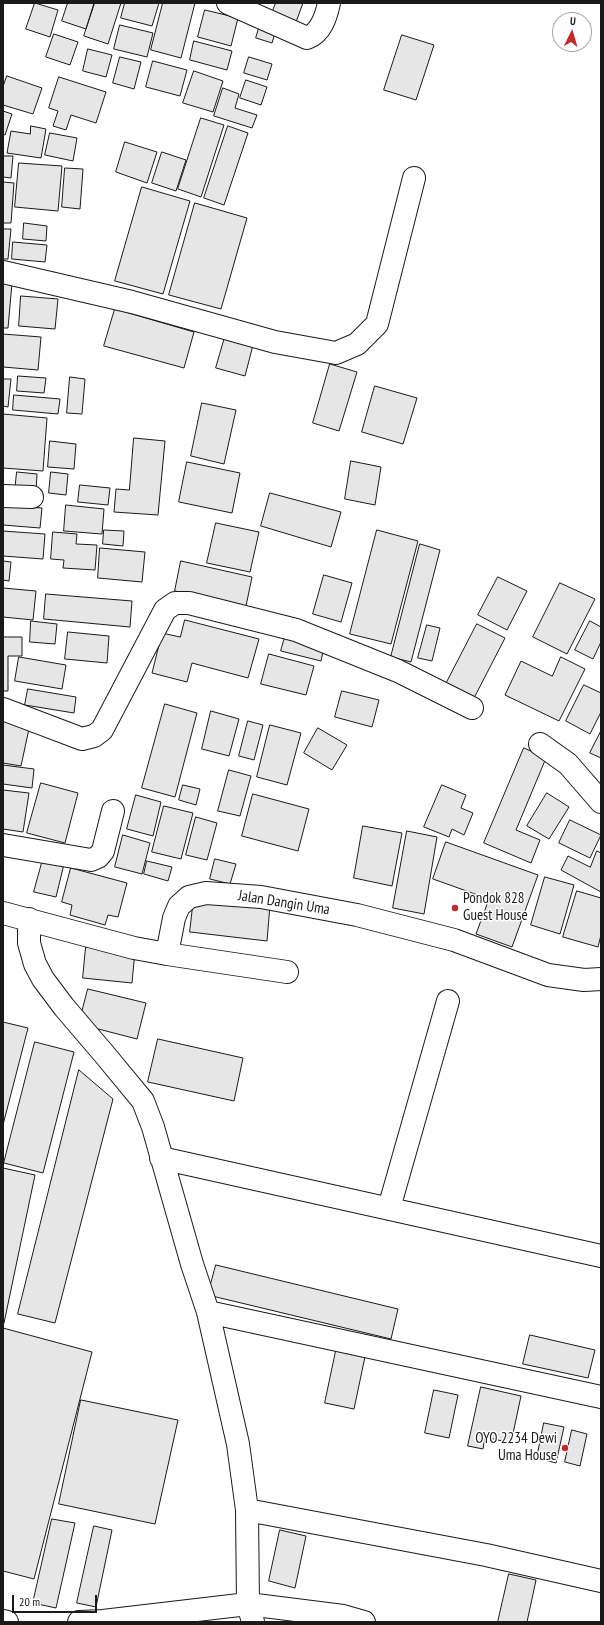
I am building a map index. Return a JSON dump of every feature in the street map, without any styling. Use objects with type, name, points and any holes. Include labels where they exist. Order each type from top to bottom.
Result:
[{"type":"street","points":[[228,3],[307,38],[313,36],[318,30],[327,12],[329,3]]},
{"type":"street","points":[[3,272],[132,302],[275,342],[336,353],[357,344],[378,324],[414,178]]},
{"type":"street","points":[[3,496],[32,497]]},
{"type":"street","points":[[3,709],[82,739],[94,736],[102,730],[165,610],[175,603],[189,603],[296,630],[398,671],[472,708]]},
{"type":"street","points":[[540,744],[568,764],[601,802]]},
{"type":"street","points":[[3,845],[91,860],[98,857],[103,851],[113,811]]},
{"type":"street","name":"Jalan Dangin Uma","points":[[167,954],[174,918],[179,906],[189,897],[206,893],[261,897],[357,914],[454,940],[548,975],[584,980],[601,979]]},
{"type":"street","points":[[17,916],[111,942],[167,954],[287,972]]},
{"type":"street","points":[[17,916],[35,964],[43,979],[64,1007],[143,1101],[153,1127],[192,1264],[208,1312],[238,1444],[247,1510],[250,1613]]},
{"type":"street","points":[[389,1208],[448,1001]]},
{"type":"street","points":[[161,1158],[601,1256]]},
{"type":"street","points":[[208,1312],[601,1397]]},
{"type":"street","points":[[247,1510],[486,1555],[601,1580]]},
{"type":"street","points":[[79,1622],[250,1613],[343,1616],[364,1622]]},
{"type":"street","points":[[3,1621],[7,1622]]},
{"type":"building","points":[[35,3],[58,10],[50,37],[26,29]]},
{"type":"building","points":[[68,3],[94,3],[86,29],[62,21]]},
{"type":"building","points":[[95,3],[121,3],[108,44],[84,36]]},
{"type":"building","points":[[125,3],[159,3],[152,26],[121,18]]},
{"type":"building","points":[[163,3],[195,3],[181,58],[151,50]]},
{"type":"building","points":[[276,3],[303,3],[296,22],[272,13]]},
{"type":"building","points":[[205,10],[238,18],[231,46],[198,37]]},
{"type":"building","points":[[120,25],[153,33],[147,57],[114,49]]},
{"type":"building","points":[[260,25],[276,30],[272,43],[256,38]]},
{"type":"building","points":[[54,34],[78,42],[70,65],[46,57]]},
{"type":"building","points":[[402,35],[434,45],[416,100],[384,90]]},
{"type":"building","points":[[194,41],[232,51],[227,70],[190,60]]},
{"type":"building","points":[[88,49],[112,55],[106,77],[83,71]]},
{"type":"building","points":[[120,57],[141,62],[134,89],[113,83]]},
{"type":"building","points":[[249,57],[272,64],[267,80],[244,73]]},
{"type":"building","points":[[153,61],[187,70],[180,96],[146,87]]},
{"type":"building","points":[[194,71],[223,81],[213,112],[183,103]]},
{"type":"building","points":[[7,76],[42,88],[33,114],[3,105],[3,87]]},
{"type":"building","points":[[59,77],[106,92],[96,123],[71,115],[66,130],[53,126],[58,111],[49,108]]},
{"type":"building","points":[[246,80],[267,87],[261,105],[240,98]]},
{"type":"building","points":[[223,88],[239,94],[235,108],[257,115],[252,128],[214,116]]},
{"type":"building","points":[[3,111],[12,114],[5,135],[3,134]]},
{"type":"building","points":[[201,118],[224,125],[201,197],[178,189]]},
{"type":"building","points":[[31,126],[46,129],[41,158],[7,153],[11,131],[30,134]]},
{"type":"building","points":[[228,126],[248,133],[224,205],[204,198]]},
{"type":"building","points":[[50,133],[77,138],[73,161],[45,155]]},
{"type":"building","points":[[125,142],[157,152],[147,183],[116,172]]},
{"type":"building","points":[[162,152],[186,160],[176,191],[152,183]]},
{"type":"building","points":[[3,156],[13,156],[11,178],[3,177]]},
{"type":"building","points":[[19,163],[62,166],[58,211],[15,207]]},
{"type":"building","points":[[65,168],[83,169],[80,209],[62,207]]},
{"type":"building","points":[[3,182],[14,183],[11,223],[3,223]]},
{"type":"building","points":[[142,187],[190,201],[163,294],[115,281]]},
{"type":"building","points":[[195,203],[247,218],[221,309],[169,295]]},
{"type":"building","points":[[24,223],[47,226],[46,241],[23,239]]},
{"type":"building","points":[[3,229],[11,229],[8,259],[3,259]]},
{"type":"building","points":[[13,242],[47,245],[45,262],[12,259]]},
{"type":"building","points":[[3,282],[12,283],[8,328],[3,328]]},
{"type":"building","points":[[21,296],[58,299],[55,329],[19,326]]},
{"type":"building","points":[[115,309],[194,332],[184,368],[104,346]]},
{"type":"building","points":[[3,334],[41,337],[38,370],[3,367]]},
{"type":"building","points":[[225,337],[253,345],[245,376],[216,368]]},
{"type":"building","points":[[330,364],[357,372],[339,431],[313,423]]},
{"type":"building","points":[[18,376],[46,378],[44,393],[17,391]]},
{"type":"building","points":[[70,377],[85,379],[82,414],[67,413]]},
{"type":"building","points":[[3,379],[11,379],[8,407],[3,406]]},
{"type":"building","points":[[375,386],[417,398],[403,444],[362,432]]},
{"type":"building","points":[[14,395],[60,399],[58,414],[13,410]]},
{"type":"building","points":[[202,403],[236,410],[224,464],[191,456]]},
{"type":"building","points":[[3,414],[47,418],[43,471],[3,468]]},
{"type":"building","points":[[134,438],[165,441],[158,515],[114,512],[116,489],[129,490]]},
{"type":"building","points":[[50,441],[76,444],[74,469],[48,467]]},
{"type":"building","points":[[351,461],[381,467],[375,505],[345,499]]},
{"type":"building","points":[[187,462],[240,473],[232,513],[179,502]]},
{"type":"building","points":[[17,472],[37,474],[36,492],[15,491]]},
{"type":"building","points":[[51,472],[68,474],[66,495],[49,493]]},
{"type":"building","points":[[80,485],[110,488],[108,505],[78,502]]},
{"type":"building","points":[[270,493],[341,512],[331,547],[261,526]]},
{"type":"building","points":[[3,505],[42,508],[40,528],[3,525]]},
{"type":"building","points":[[66,505],[104,509],[102,534],[64,531]]},
{"type":"building","points":[[216,523],[259,532],[250,572],[207,563]]},
{"type":"building","points":[[104,530],[124,531],[123,546],[103,544]]},
{"type":"building","points":[[377,530],[418,541],[391,644],[350,634]]},
{"type":"building","points":[[3,531],[45,534],[43,559],[3,556]]},
{"type":"building","points":[[53,532],[77,534],[76,544],[97,545],[95,570],[63,568],[64,560],[51,559]]},
{"type":"building","points":[[420,544],[440,550],[411,662],[391,657]]},
{"type":"building","points":[[100,548],[145,552],[142,582],[98,578]]},
{"type":"building","points":[[3,561],[11,562],[9,581],[3,580]]},
{"type":"building","points":[[181,561],[252,577],[246,606],[175,591]]},
{"type":"building","points":[[324,575],[352,583],[341,622],[313,614]]},
{"type":"building","points":[[498,577],[527,591],[507,630],[478,615]]},
{"type":"building","points":[[560,583],[595,599],[567,654],[533,637]]},
{"type":"building","points":[[3,588],[36,591],[33,620],[3,617]]},
{"type":"building","points":[[46,594],[132,601],[130,627],[44,619]]},
{"type":"building","points":[[185,620],[259,639],[248,678],[192,663],[187,682],[152,673],[162,633],[180,637]]},
{"type":"building","points":[[31,621],[57,624],[55,644],[30,642]]},
{"type":"building","points":[[590,621],[601,627],[601,642],[593,659],[575,650]]},
{"type":"building","points":[[477,624],[505,638],[474,698],[446,684]]},
{"type":"building","points":[[427,625],[440,628],[432,661],[418,658]]},
{"type":"building","points":[[68,632],[109,636],[107,663],[65,659]]},
{"type":"building","points":[[3,637],[22,637],[22,656],[8,656],[8,691],[3,691]]},
{"type":"building","points":[[285,637],[324,647],[321,661],[281,651]]},
{"type":"building","points":[[269,654],[314,666],[306,695],[261,684]]},
{"type":"building","points":[[19,657],[66,665],[62,689],[15,681]]},
{"type":"building","points":[[561,657],[585,669],[559,721],[505,695],[521,661],[552,676]]},
{"type":"building","points":[[584,685],[601,693],[601,712],[590,734],[566,721]]},
{"type":"building","points":[[28,689],[76,697],[74,713],[25,705]]},
{"type":"building","points":[[342,691],[379,700],[372,727],[335,717]]},
{"type":"building","points":[[165,704],[197,713],[175,797],[142,788]]},
{"type":"building","points":[[211,711],[239,719],[229,756],[202,749]]},
{"type":"building","points":[[3,718],[30,724],[21,766],[3,763]]},
{"type":"building","points":[[248,721],[263,725],[254,760],[239,756]]},
{"type":"building","points":[[270,725],[301,733],[287,785],[257,777]]},
{"type":"building","points":[[318,728],[347,745],[332,770],[304,753]]},
{"type":"building","points":[[601,731],[601,758],[590,753]]},
{"type":"building","points":[[524,748],[546,758],[516,830],[540,840],[531,863],[484,843]]},
{"type":"building","points":[[3,765],[34,769],[32,788],[3,784]]},
{"type":"building","points":[[229,770],[251,776],[240,816],[218,811]]},
{"type":"building","points":[[41,783],[78,793],[65,843],[27,833]]},
{"type":"building","points":[[183,785],[200,789],[196,805],[179,800]]},
{"type":"building","points":[[442,785],[466,795],[461,808],[473,813],[464,835],[452,829],[449,837],[424,827]]},
{"type":"building","points":[[3,790],[29,793],[23,832],[3,829]]},
{"type":"building","points":[[547,793],[569,807],[549,839],[527,826]]},
{"type":"building","points":[[253,794],[309,809],[298,851],[242,836]]},
{"type":"building","points":[[136,795],[161,802],[153,836],[127,829]]},
{"type":"building","points":[[164,806],[193,813],[181,859],[152,852]]},
{"type":"building","points":[[196,817],[217,823],[207,860],[186,855]]},
{"type":"building","points":[[570,820],[601,835],[590,858],[559,843]]},
{"type":"building","points":[[363,826],[402,833],[392,886],[354,878]]},
{"type":"building","points":[[407,831],[437,837],[424,914],[393,908]]},
{"type":"building","points":[[123,835],[150,843],[142,874],[115,867]]},
{"type":"building","points":[[446,842],[538,875],[512,947],[476,934],[489,899],[433,879]]},
{"type":"building","points":[[597,851],[601,853],[601,892],[561,870],[568,856],[590,867]]},
{"type":"building","points":[[43,859],[64,864],[56,897],[34,892]]},
{"type":"building","points":[[215,859],[236,864],[230,884],[210,879]]},
{"type":"building","points":[[147,861],[172,867],[168,881],[144,874]]},
{"type":"building","points":[[71,868],[127,883],[118,917],[108,915],[105,925],[70,915],[72,905],[62,902]]},
{"type":"building","points":[[545,877],[574,885],[560,934],[531,925]]},
{"type":"building","points":[[577,891],[601,898],[601,935],[598,947],[563,937]]},
{"type":"building","points":[[194,897],[270,905],[267,941],[190,932]]},
{"type":"building","points":[[86,947],[135,951],[132,983],[83,978]]},
{"type":"building","points":[[88,989],[146,1003],[137,1039],[79,1024]]},
{"type":"building","points":[[3,1022],[28,1028],[3,1125]]},
{"type":"building","points":[[158,1039],[243,1058],[234,1101],[148,1082]]},
{"type":"building","points":[[35,1042],[74,1052],[43,1173],[4,1163]]},
{"type":"building","points":[[79,1070],[113,1099],[55,1323],[18,1314]]},
{"type":"building","points":[[3,1168],[35,1175],[4,1323],[3,1322]]},
{"type":"building","points":[[216,1265],[398,1309],[391,1339],[208,1295]]},
{"type":"building","points":[[3,1328],[92,1352],[34,1579],[3,1571]]},
{"type":"building","points":[[530,1335],[595,1350],[588,1378],[523,1364]]},
{"type":"building","points":[[337,1346],[366,1352],[354,1409],[325,1403]]},
{"type":"building","points":[[481,1387],[521,1396],[511,1443],[485,1437],[483,1449],[468,1446]]},
{"type":"building","points":[[434,1390],[458,1395],[449,1438],[425,1433]]},
{"type":"building","points":[[81,1400],[178,1420],[155,1524],[59,1504]]},
{"type":"building","points":[[544,1423],[564,1427],[556,1463],[537,1458]]},
{"type":"building","points":[[572,1430],[587,1434],[580,1466],[565,1462]]},
{"type":"building","points":[[52,1519],[75,1523],[56,1608],[33,1603]]},
{"type":"building","points":[[94,1526],[112,1530],[96,1607],[77,1603]]},
{"type":"building","points":[[280,1530],[306,1536],[295,1588],[269,1581]]},
{"type":"building","points":[[509,1574],[536,1580],[527,1622],[498,1622]]},
{"type":"place","name":"Pondok 828 Guest House","points":[[455,908]]},
{"type":"place","name":"OYO 2234 Dewi Uma House","points":[[565,1448]]}]
